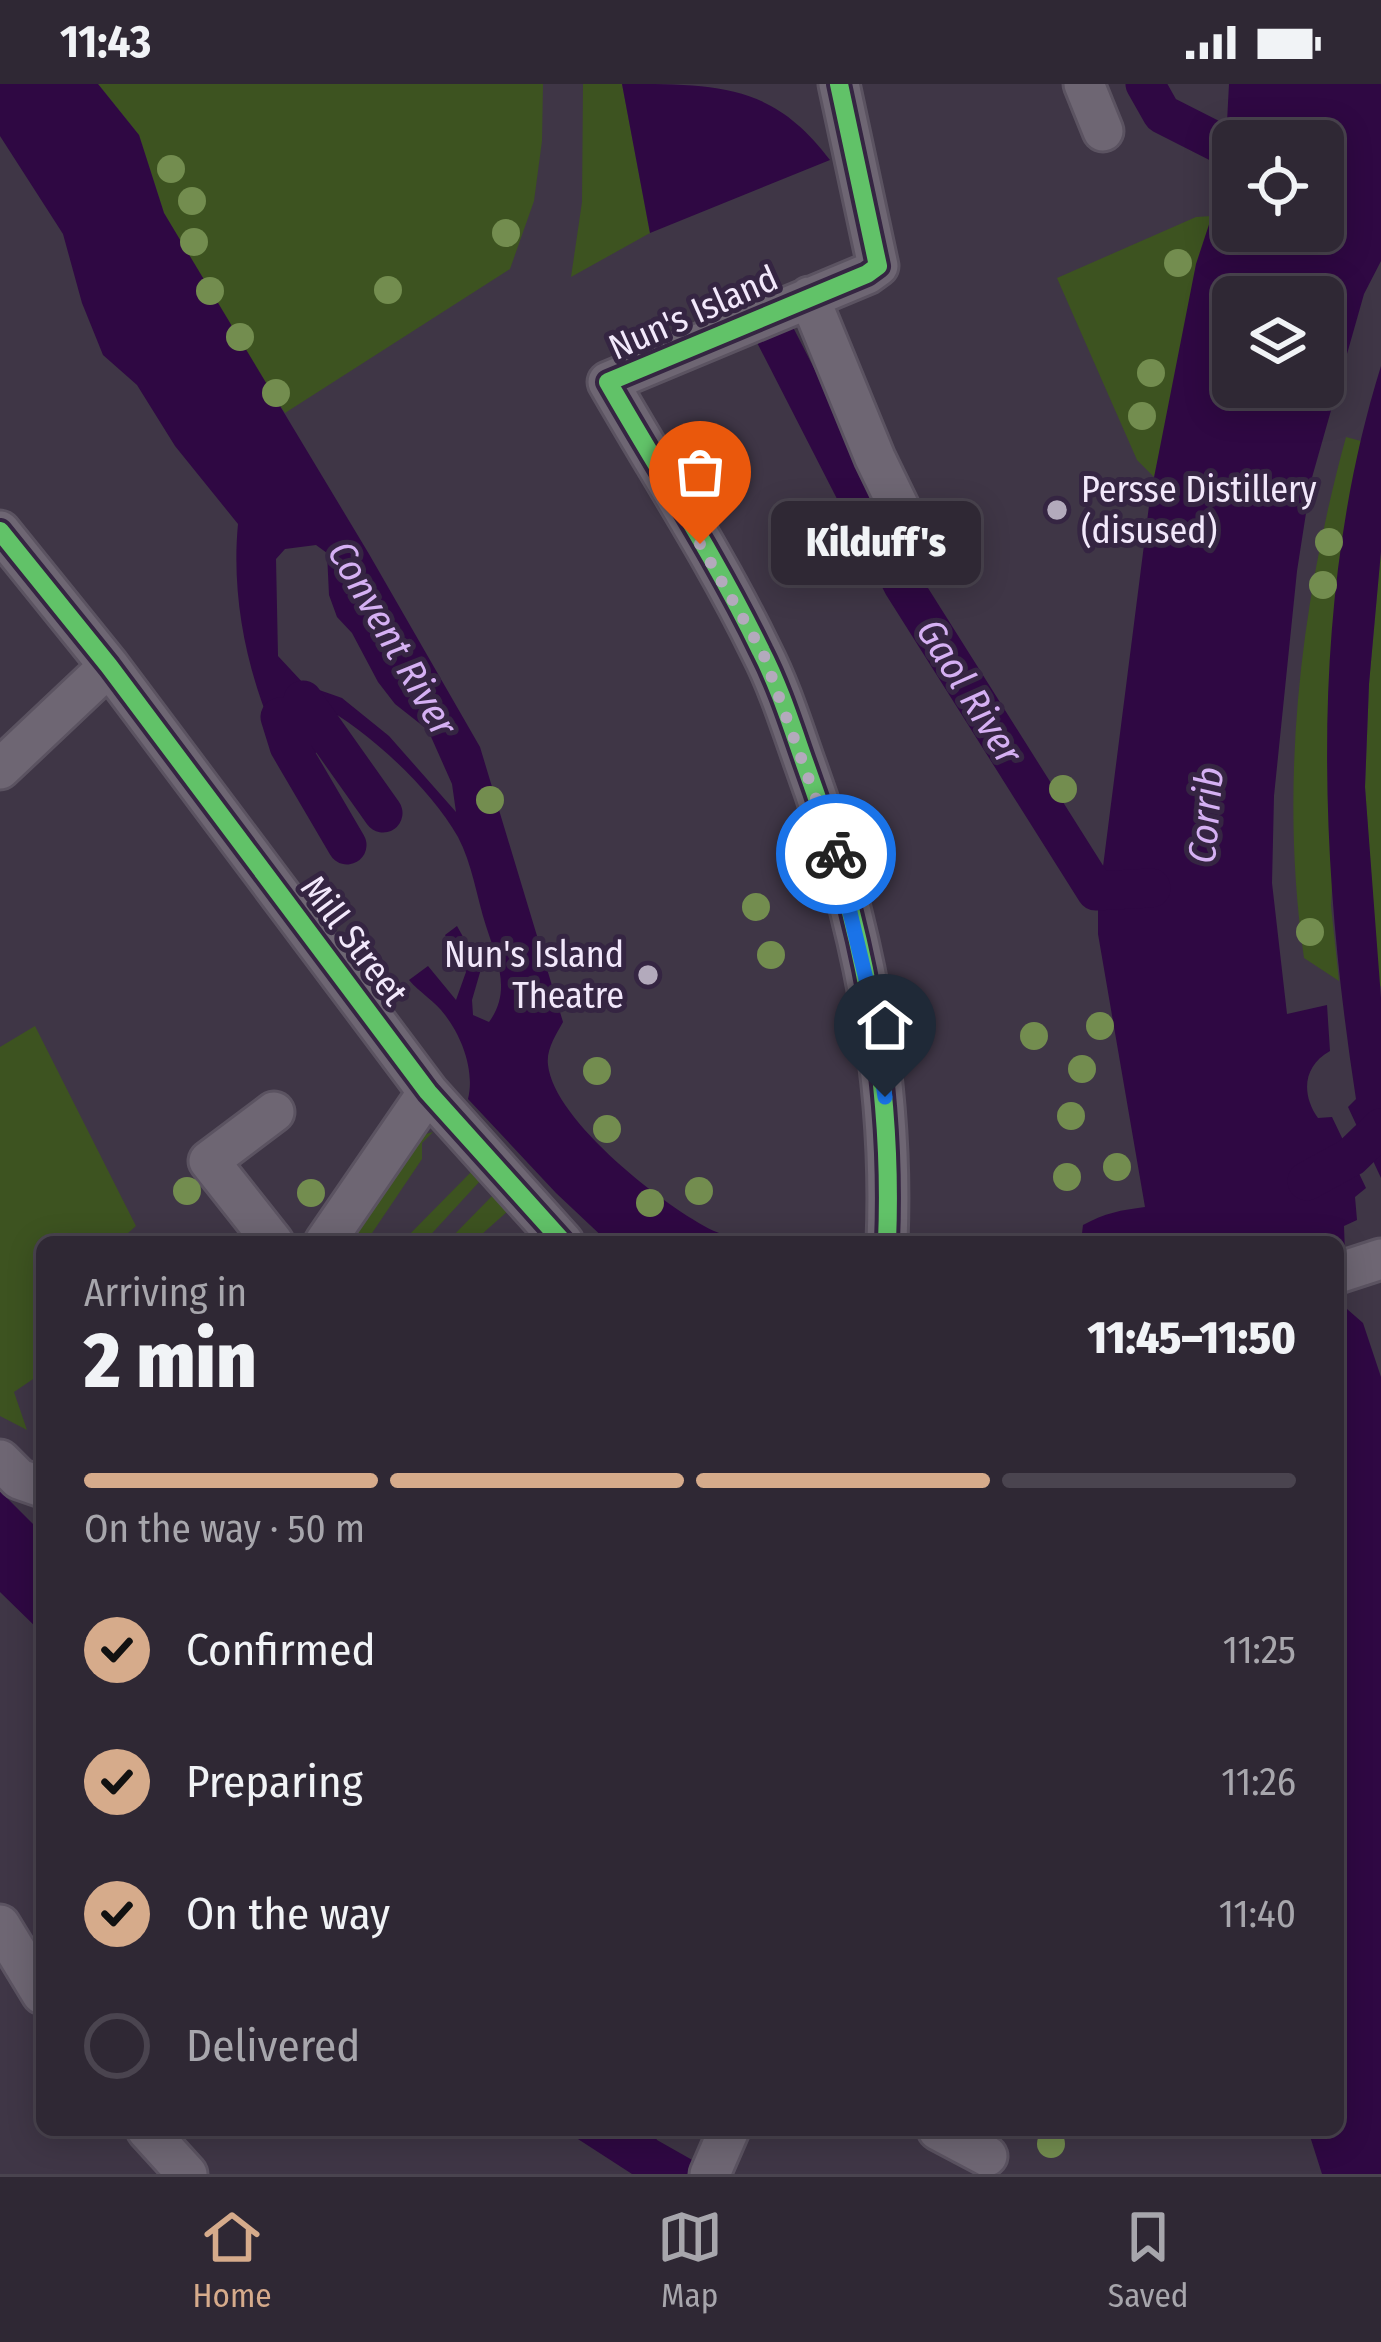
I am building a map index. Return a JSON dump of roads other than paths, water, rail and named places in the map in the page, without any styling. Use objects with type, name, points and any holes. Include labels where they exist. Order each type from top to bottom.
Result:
[{"type":"street","name":"Nun's Island","points":[[839,84],[878,266],[608,382],[763,653],[820,806],[852,913],[882,1064],[889,1166],[887,1236]]},
{"type":"street","points":[[1084,84],[1103,130]]},
{"type":"street","points":[[809,297],[908,528]]},
{"type":"street","name":"Mill Street","points":[[0,531],[109,665],[438,1104],[558,1236]]},
{"type":"street","points":[[0,769],[109,665]]},
{"type":"street","points":[[330,1236],[438,1104]]},
{"type":"street","points":[[268,1236],[209,1161],[274,1112]]},
{"type":"street","points":[[1344,1271],[1381,1259]]},
{"type":"street","points":[[0,1460],[19,1479],[36,1485]]},
{"type":"street","points":[[4,1943],[36,1986]]},
{"type":"street","points":[[152,2136],[187,2174]]},
{"type":"water","name":"Convent River","points":[[0,84],[98,84],[139,135],[164,213],[480,747],[563,1022],[548,1059],[555,1087],[570,1111],[615,1160],[693,1220],[730,1236],[602,1236],[468,1099],[468,1066],[457,1033],[409,980],[428,966],[456,1000],[466,972],[445,935],[457,926],[481,969],[473,1015],[489,1022],[500,999],[498,963],[458,837],[396,762],[357,728],[318,704],[337,739],[291,769],[265,711],[247,650],[237,587],[238,524],[175,446],[137,385],[103,355],[82,303],[63,234],[0,136]],"holes":[[[316,545],[327,553],[329,595],[337,617],[352,633],[378,682],[395,704],[428,730],[452,784],[456,812],[389,736],[342,698],[305,685],[278,656],[276,559],[285,549]]]},
{"type":"water","points":[[622,84],[687,85],[741,94],[787,116],[830,160],[650,233]]},
{"type":"water","name":"Corrib","points":[[1229,84],[1381,84],[1381,261],[1364,294],[1344,365],[1344,276],[1212,276],[1212,408],[1332,408],[1311,481],[1297,571],[1274,796],[1272,883],[1287,1014],[1327,1005],[1330,1051],[1310,1072],[1309,1100],[1318,1118],[1332,1117],[1366,1188],[1355,1197],[1357,1220],[1344,1226],[1347,1309],[1363,1323],[1381,1377],[1381,2174],[1322,2174],[1310,2136],[1344,2136],[1344,1236],[1082,1236],[1083,1225],[1145,1207],[1098,934],[1098,906],[1150,498],[1196,264],[1212,215],[1212,252],[1344,252],[1344,120],[1227,120]]},
{"type":"water","points":[[1381,366],[1381,551],[1365,787],[1381,998],[1381,1178],[1348,1107],[1356,1099],[1334,917],[1327,731],[1341,546],[1357,455]]},
{"type":"water","points":[[0,1491],[36,1527],[36,1627],[0,1592]]},
{"type":"water","points":[[573,2136],[655,2136],[717,2174],[632,2174]]},
{"type":"waterway","points":[[1145,84],[1162,114],[1212,139]]},
{"type":"waterway","name":"Gaol River","points":[[773,331],[903,585],[1096,891],[1151,888]]},
{"type":"waterway","points":[[303,700],[383,813]]},
{"type":"waterway","points":[[280,717],[289,746],[347,845]]},
{"type":"waterway","points":[[1307,1181],[1351,1157],[1381,1128]]},
{"type":"place","name":"Persse Distillery (disused)","points":[[1057,510]]},
{"type":"place","name":"Kilduff's","points":[[700,544]]},
{"type":"place","name":"Nun's Island Theatre","points":[[648,975]]}]
